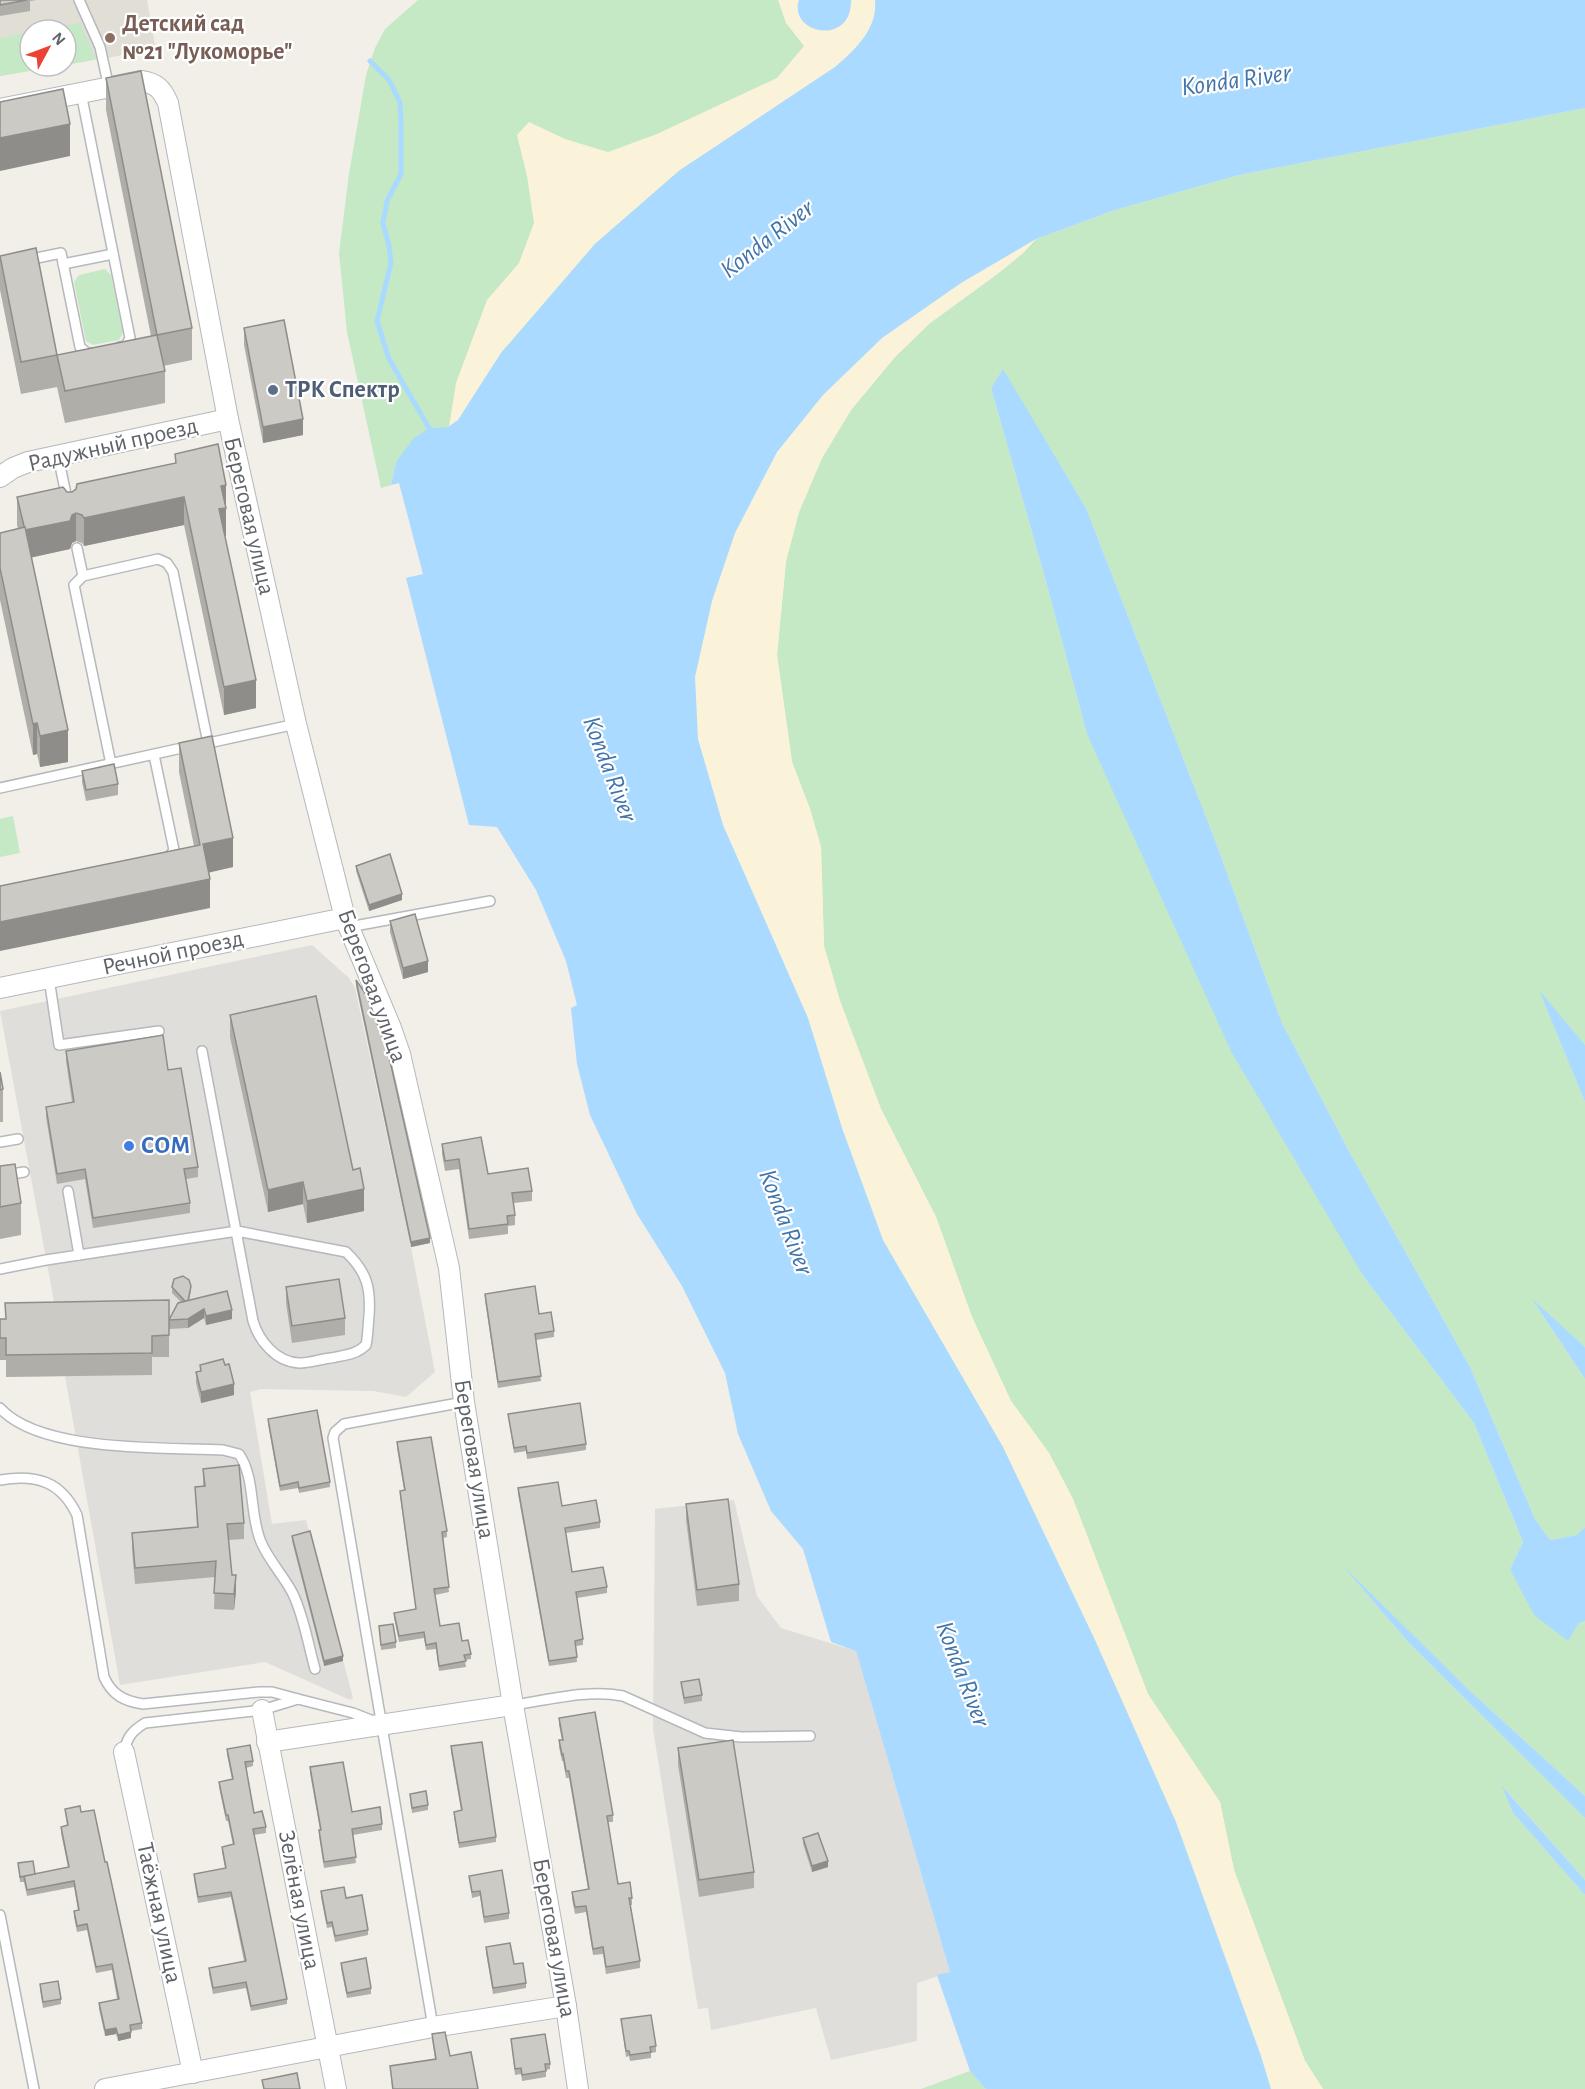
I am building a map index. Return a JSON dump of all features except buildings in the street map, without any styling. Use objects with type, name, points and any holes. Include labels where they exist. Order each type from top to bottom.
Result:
[{"type":"street","name":"Береговая улица","points":[[0,109],[141,81],[153,83],[164,94],[168,103],[228,420],[296,724],[347,923],[400,1054],[449,1268],[464,1402],[578,2089]]},
{"type":"street","name":"Радужный проезд","points":[[0,477],[12,468],[28,462],[228,420]]},
{"type":"street","name":"Речной проезд","points":[[0,988],[347,923]]},
{"type":"street","points":[[267,1742],[513,1705]]},
{"type":"street","name":"Зелёная улица","points":[[262,1710],[336,2089]]},
{"type":"street","name":"Таёжная улица","points":[[124,1752],[193,2073]]},
{"type":"street","points":[[105,2089],[433,2028],[566,2006]]},
{"type":"lane","points":[[79,0],[100,47],[109,88]]},
{"type":"lane","points":[[18,261],[61,253],[80,347],[88,354],[126,346],[130,338],[81,93]]},
{"type":"lane","points":[[63,264],[113,254]]},
{"type":"lane","points":[[58,456],[70,514]]},
{"type":"lane","points":[[77,548],[83,576]]},
{"type":"lane","points":[[111,764],[74,585],[83,576],[158,559],[167,563],[172,572],[208,743]]},
{"type":"lane","points":[[0,788],[296,724]]},
{"type":"lane","points":[[154,755],[174,850],[167,860],[156,862]]},
{"type":"lane","points":[[347,923],[490,902]]},
{"type":"lane","points":[[49,978],[59,1045],[159,1031]]},
{"type":"lane","points":[[0,1269],[237,1231],[346,1252],[355,1260],[368,1283],[370,1295],[366,1345],[360,1351],[350,1355],[300,1363],[273,1353],[256,1332],[237,1231],[202,1051]]},
{"type":"lane","points":[[0,1142],[18,1139]]},
{"type":"lane","points":[[0,1176],[24,1172]]},
{"type":"lane","points":[[68,1191],[79,1255]]},
{"type":"lane","points":[[433,2028],[333,1438],[335,1432],[344,1424],[464,1402]]},
{"type":"lane","points":[[0,1408],[5,1414],[30,1429],[52,1436],[105,1444],[223,1450],[238,1454],[246,1465],[262,1544],[292,1592],[299,1609],[315,1669]]},
{"type":"lane","points":[[0,1480],[13,1478],[44,1481],[58,1487],[69,1499],[76,1515],[104,1677],[109,1688],[118,1696],[129,1702],[143,1704],[272,1692],[353,1713],[381,1724]]},
{"type":"lane","points":[[513,1705],[609,1693],[623,1696],[705,1733],[741,1737],[810,1737]]},
{"type":"lane","points":[[124,1752],[126,1740],[134,1730],[145,1724],[262,1710],[298,1699]]},
{"type":"lane","points":[[0,1915],[34,2089]]},
{"type":"shaded area","name":"Детский сад №21 \"Лукоморье\"","points":[[0,0],[147,0],[155,45],[129,54],[78,63],[78,18],[18,18],[18,73],[0,76]]},
{"type":"shaded area","points":[[312,945],[349,978],[355,988],[411,1247],[435,1372],[406,1397],[373,1391],[261,1389],[250,1392],[272,1524],[306,1520],[353,1698],[350,1700],[265,1662],[120,1685],[65,1376],[6,1377],[6,1360],[0,1360],[0,1341],[58,1323],[0,1011]]},
{"type":"shaded area","points":[[734,1500],[757,1596],[781,1628],[856,1651],[950,1972],[917,1983],[917,2041],[831,2060],[816,2008],[711,2030],[708,2008],[698,2009],[653,1729],[655,1509]]},
{"type":"green space","points":[[418,0],[799,0],[797,6],[852,4],[851,0],[875,0],[680,170],[501,353],[468,405],[448,427],[429,428],[396,462],[391,485],[381,488],[347,332],[339,253],[349,174],[366,75],[375,48],[385,29]]},
{"type":"green space","points":[[78,23],[80,23],[96,59],[78,63]]},
{"type":"green space","points":[[18,34],[18,73],[0,76],[0,38]]},
{"type":"green space","points":[[1585,108],[1585,1045],[1540,992],[1585,1102],[1585,1347],[1534,1302],[1585,1379],[1585,1527],[1577,1535],[1550,1540],[1535,1519],[1470,1367],[1350,1153],[1282,1023],[1213,835],[1086,508],[1003,370],[991,388],[1087,734],[1362,1274],[1474,1423],[1523,1542],[1510,1569],[1578,1624],[1585,1621],[1585,1796],[1469,1690],[1348,1572],[1409,1643],[1585,1818],[1585,1880],[1504,1788],[1513,1813],[1585,1895],[1585,2089],[1323,2089],[1305,2061],[1234,1870],[1220,1802],[1148,1694],[1073,1499],[1049,1453],[1011,1401],[972,1317],[936,1217],[881,1109],[840,1001],[824,946],[821,847],[810,809],[792,762],[777,655],[786,561],[799,512],[822,458],[851,410],[895,357],[930,323],[996,275],[1036,239],[1115,210],[1239,175]]},
{"type":"green space","points":[[105,269],[111,275],[123,333],[119,340],[93,345],[86,341],[74,282],[79,275]]},
{"type":"green space","points":[[13,816],[20,853],[0,857],[0,819]]},
{"type":"green space","points":[[970,2071],[986,2089],[921,2089]]},
{"type":"sand","points":[[778,0],[799,0],[797,6],[852,4],[851,0],[875,0],[875,11],[864,38],[835,67],[680,170],[595,244],[501,353],[458,420],[449,427],[456,383],[487,300],[519,263],[534,223],[527,176],[517,135],[529,122],[565,139],[608,152],[657,134],[777,78],[804,46],[786,23]]},
{"type":"sand","points":[[1036,239],[996,275],[930,323],[895,357],[851,410],[822,458],[799,512],[786,561],[777,655],[792,762],[810,809],[821,847],[824,946],[840,1001],[881,1109],[936,1217],[972,1317],[1011,1401],[1049,1453],[1073,1499],[1148,1694],[1220,1802],[1234,1870],[1305,2061],[1323,2089],[1271,2089],[1261,2056],[1095,1640],[1003,1447],[883,1240],[842,1128],[808,1018],[723,825],[698,739],[695,677],[712,601],[735,532],[777,452],[823,395],[882,338],[961,283]]},
{"type":"water","points":[[799,0],[851,0],[849,15],[842,25],[832,30],[811,27],[803,21],[798,12]]},
{"type":"water","name":"Konda River","points":[[875,0],[1585,0],[1585,108],[1239,175],[1115,210],[1036,239],[961,283],[882,338],[823,395],[777,452],[735,533],[712,601],[695,677],[698,739],[723,825],[808,1018],[842,1128],[883,1240],[1003,1447],[1095,1640],[1176,1822],[1271,2089],[986,2089],[970,2071],[937,1975],[950,1972],[856,1651],[831,1642],[803,1549],[771,1511],[738,1434],[725,1373],[682,1286],[637,1214],[590,1115],[577,1064],[571,1008],[577,1005],[566,961],[536,890],[497,827],[469,825],[406,578],[423,574],[399,483],[391,485],[396,462],[413,439],[429,428],[448,427],[458,420],[501,353],[595,244],[680,170],[835,67],[850,53],[869,29],[875,11]]},
{"type":"water","points":[[1003,369],[1086,508],[1213,835],[1282,1023],[1350,1153],[1470,1367],[1535,1519],[1550,1540],[1577,1535],[1585,1527],[1585,1621],[1578,1624],[1568,1641],[1534,1615],[1510,1569],[1523,1542],[1474,1423],[1362,1274],[1231,1051],[1087,734],[991,388]]},
{"type":"water","points":[[1539,990],[1585,1045],[1585,1102]]},
{"type":"water","points":[[1532,1299],[1585,1347],[1585,1379]]},
{"type":"water","points":[[1342,1565],[1469,1690],[1585,1796],[1585,1818],[1409,1643]]},
{"type":"water","points":[[1502,1786],[1585,1880],[1585,1895],[1513,1813]]},
{"type":"waterway","points":[[370,61],[389,80],[400,102],[401,121],[401,174],[387,201],[383,223],[391,263],[377,321],[389,359],[433,432]]},
{"type":"place","name":"Детский сад №21 \"Лукоморье\"","points":[[110,38]]},
{"type":"place","name":"ТРК Спектр","points":[[273,390]]},
{"type":"place","name":"СОМ","points":[[129,1146]]}]
